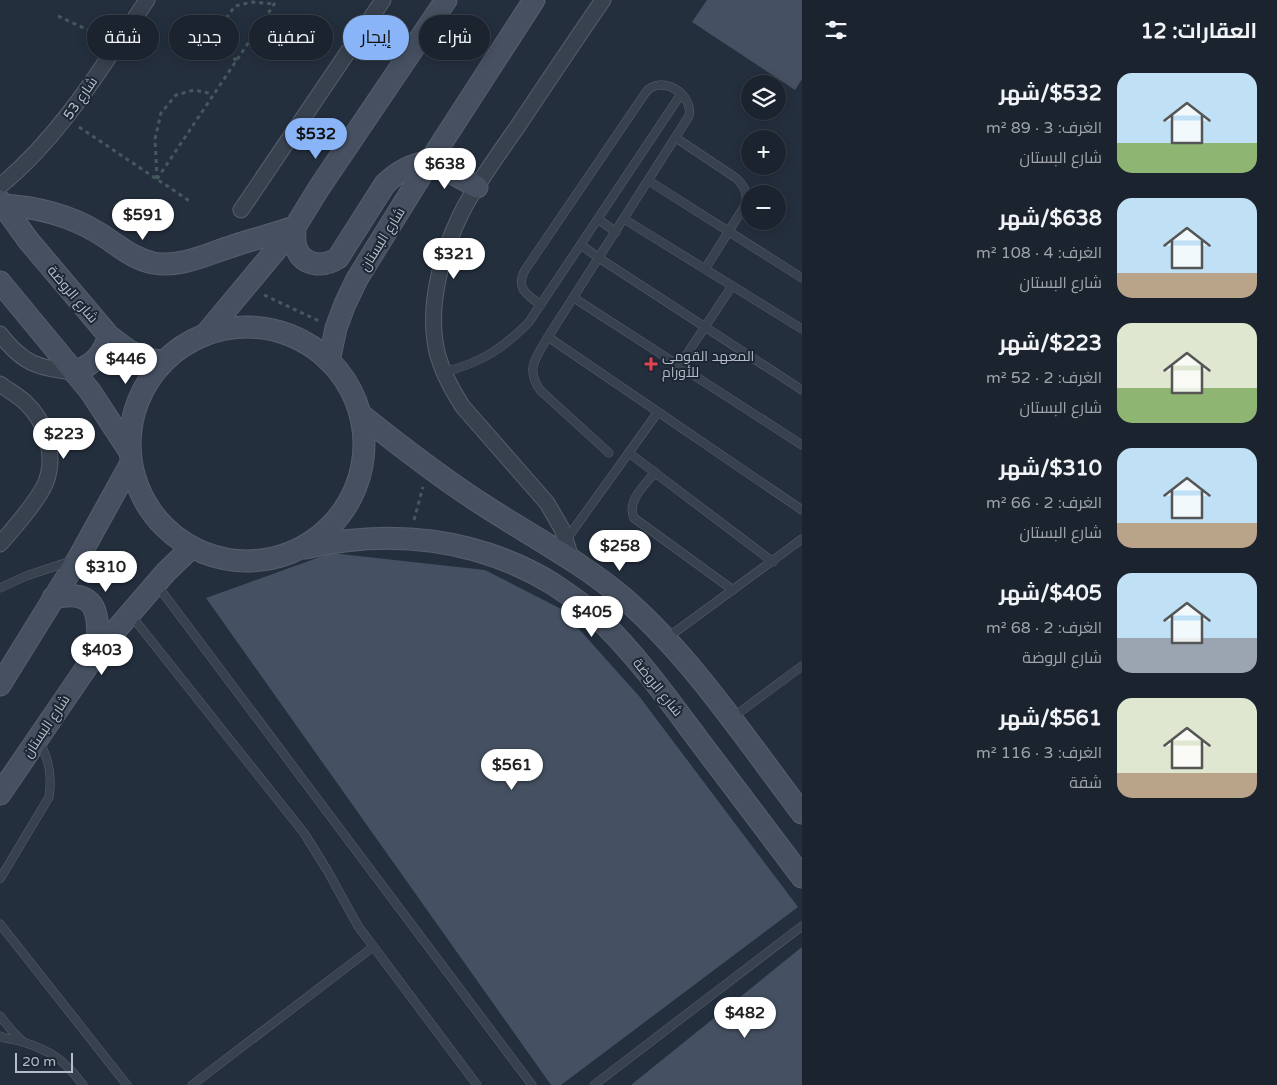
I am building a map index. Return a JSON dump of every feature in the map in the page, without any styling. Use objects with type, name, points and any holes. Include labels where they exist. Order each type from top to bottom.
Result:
[{"type":"street","name":"شارع 53","points":[[138,15],[148,0]]},
{"type":"street","points":[[242,210],[383,0]]},
{"type":"street","points":[[205,335],[295,227],[318,188],[446,0]]},
{"type":"street","name":"شارع البستان","points":[[329,361],[336,328],[357,279],[430,161],[534,0]]},
{"type":"street","points":[[569,550],[555,516],[547,503],[463,407],[452,390],[437,352],[434,332],[437,288],[441,267],[450,239],[465,206],[603,0]]},
{"type":"street","name":"شارع 53","points":[[1,198],[20,170],[44,146],[66,119],[107,60]]},
{"type":"street","points":[[295,227],[295,246],[305,260],[313,264],[322,265],[338,258],[378,193],[392,176],[410,166],[430,161],[477,187]]},
{"type":"street","points":[[1,198],[28,207],[53,212],[77,221],[135,257],[153,263],[189,262],[295,227]]},
{"type":"street","name":"شارع الروضة","points":[[1,198],[28,240],[109,336],[129,351],[140,356],[164,361]]},
{"type":"street","points":[[0,282],[104,411],[131,457]]},
{"type":"street","points":[[242,328],[271,330],[298,339],[329,361],[342,375],[360,414],[364,434],[364,455],[360,476],[352,495],[342,513],[328,529],[311,542],[293,551],[273,558],[252,561],[231,560],[211,555],[192,547],[163,526],[142,497],[131,457],[134,413],[141,394],[164,361],[190,342],[205,335],[242,328]]},
{"type":"street","points":[[0,334],[11,348],[28,362],[41,368],[74,372],[84,368],[100,355],[109,336]]},
{"type":"street","points":[[0,384],[25,402],[36,415],[45,430],[50,465],[46,482],[37,497],[0,544]]},
{"type":"street","points":[[360,414],[484,506],[569,550],[626,600],[666,639],[697,675],[802,813]]},
{"type":"street","points":[[1,683],[78,559],[131,457]]},
{"type":"street","name":"شارع الروضة","points":[[293,551],[350,540],[379,538],[408,538],[462,546],[514,563],[570,595],[595,615],[624,646],[668,700],[802,877]]},
{"type":"street","name":"شارع البستان","points":[[0,794],[97,652],[155,584],[192,547]]},
{"type":"street","points":[[53,598],[67,595],[80,596],[90,603],[97,613],[98,619],[97,652]]},
{"type":"lane","points":[[541,305],[523,291],[521,280],[525,270],[650,88],[662,84],[668,85],[681,94],[688,102],[690,111],[676,138],[649,181],[548,337],[534,361],[532,369],[536,384],[609,452]]},
{"type":"lane","points":[[444,372],[463,367],[500,349],[529,322],[681,94]]},
{"type":"lane","points":[[676,138],[736,178],[744,186],[747,197],[729,232],[705,269]]},
{"type":"lane","points":[[649,181],[802,278]]},
{"type":"lane","points":[[598,219],[616,232]]},
{"type":"lane","points":[[624,219],[802,329]]},
{"type":"lane","points":[[581,245],[802,390]]},
{"type":"lane","points":[[679,366],[732,286]]},
{"type":"lane","points":[[574,298],[679,366],[801,441]]},
{"type":"lane","points":[[548,337],[802,510]]},
{"type":"lane","points":[[569,550],[629,453],[658,412]]},
{"type":"lane","points":[[629,453],[773,562]]},
{"type":"lane","points":[[655,472],[632,503],[631,508],[634,518],[733,590]]},
{"type":"lane","points":[[666,639],[802,539]]},
{"type":"lane","points":[[0,588],[26,576],[78,559]]},
{"type":"lane","points":[[155,584],[532,1085]]},
{"type":"lane","points":[[129,613],[304,833],[358,926],[476,1085]]},
{"type":"lane","points":[[730,719],[802,666]]},
{"type":"lane","points":[[0,879],[49,798],[50,766],[37,738]]},
{"type":"lane","points":[[0,924],[127,1085]]},
{"type":"lane","points":[[594,1085],[802,926]]},
{"type":"lane","points":[[192,1085],[373,947]]},
{"type":"lane","points":[[0,1016],[23,1042]]},
{"type":"lane","points":[[0,1036],[23,1042],[51,1053],[64,1061],[83,1085]]},
{"type":"path","points":[[236,62],[222,39],[222,24],[235,6],[252,2],[276,2]]},
{"type":"path","points":[[157,179],[276,2]]},
{"type":"path","points":[[58,16],[87,30]]},
{"type":"path","points":[[157,179],[155,139],[161,113],[176,95],[194,90],[213,94]]},
{"type":"path","points":[[66,119],[191,202]]},
{"type":"path","points":[[245,287],[336,328]]},
{"type":"path","points":[[408,538],[429,467]]},
{"type":"building","points":[[707,0],[802,0],[802,79],[795,90],[786,84],[786,75],[772,75],[692,22]]},
{"type":"building","points":[[331,553],[485,570],[561,609],[639,696],[798,907],[561,1085],[551,1085],[206,598]]},
{"type":"building","points":[[802,947],[802,1085],[631,1085]]},
{"type":"place","name":"المعهد القومى للأورام","points":[[651,364]]}]
